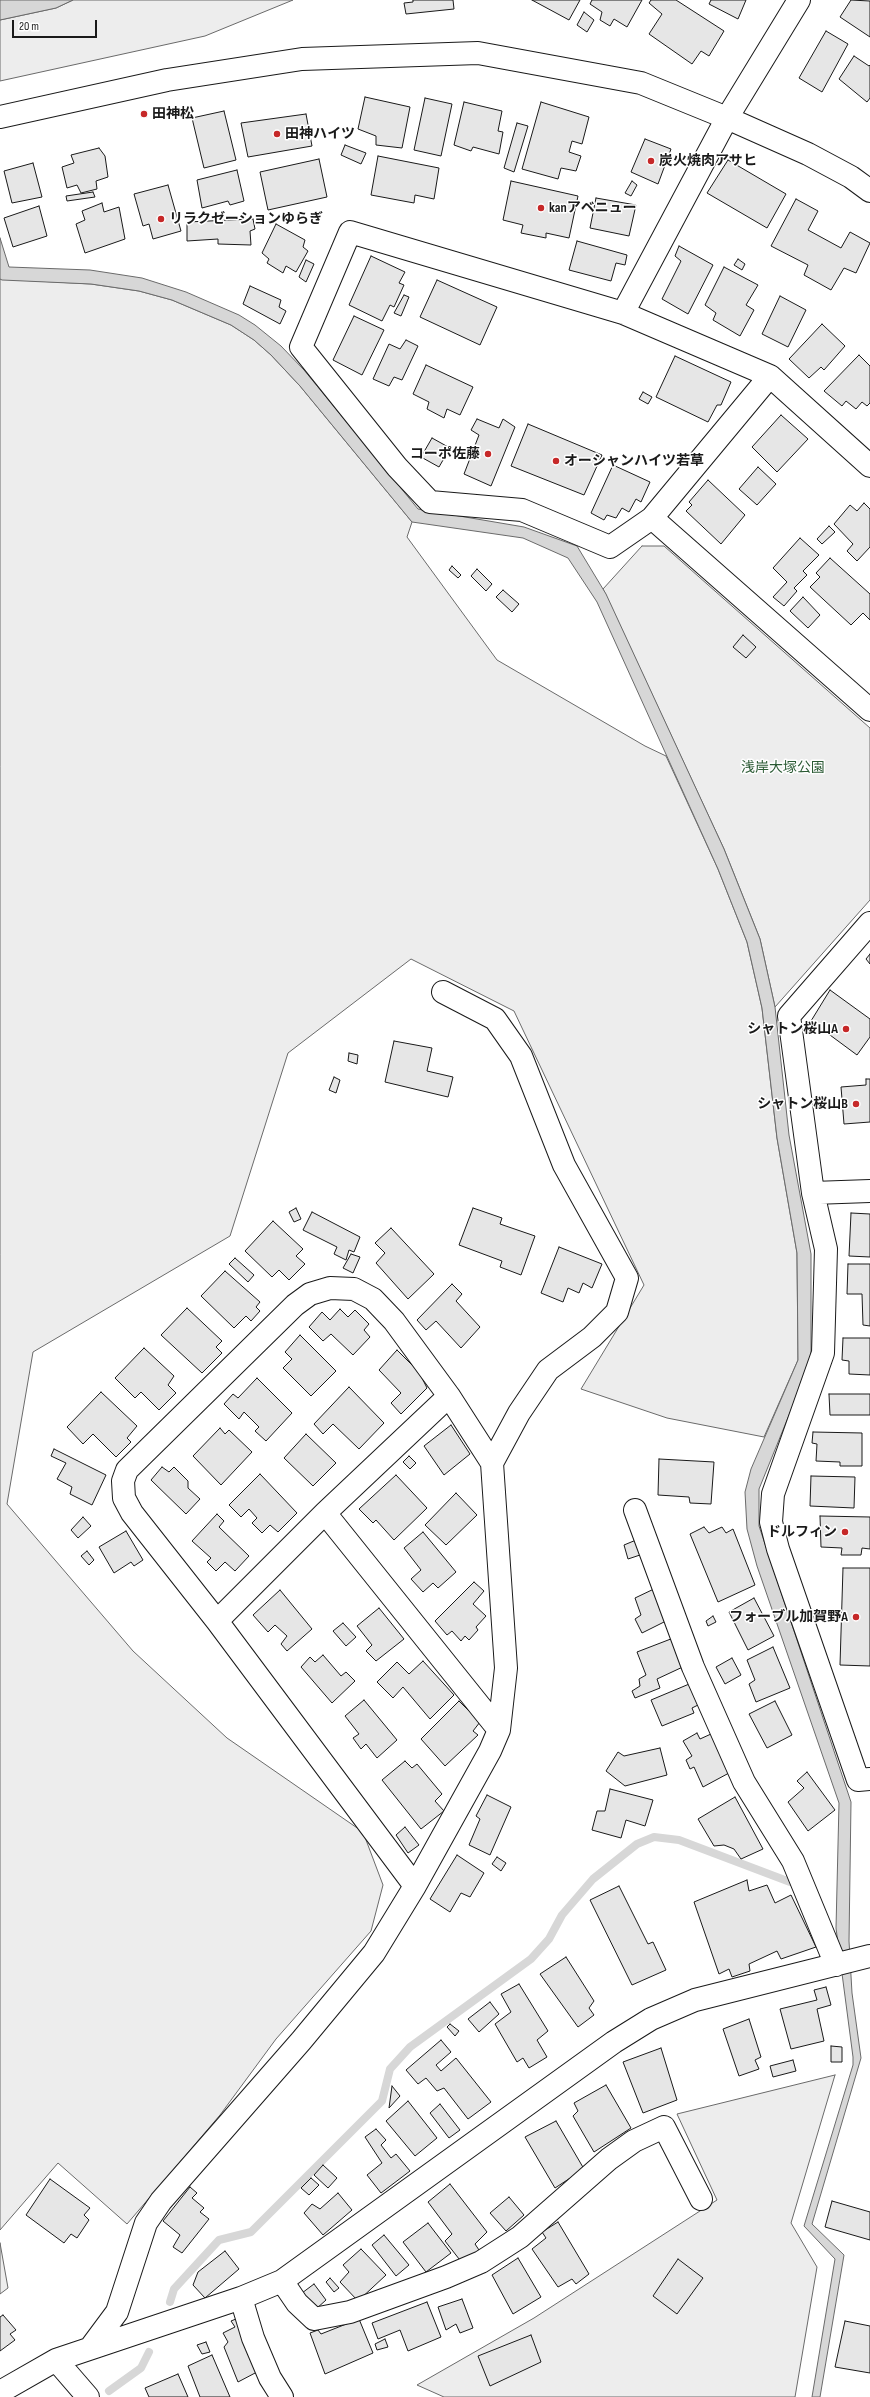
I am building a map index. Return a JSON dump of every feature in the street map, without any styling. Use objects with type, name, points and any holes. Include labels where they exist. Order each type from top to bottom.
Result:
[{"type":"street","points":[[623,313],[727,118],[799,0]]},
{"type":"street","points":[[0,117],[167,80],[302,60],[478,53],[641,83],[727,118],[808,154],[851,177],[870,191]]},
{"type":"street","points":[[770,376],[652,518],[610,547],[522,510],[430,502],[397,466],[301,347],[350,232],[623,313],[770,376],[870,466]]},
{"type":"street","points":[[652,518],[870,710]]},
{"type":"street","points":[[870,923],[789,1016],[813,1193],[826,1249],[823,1353],[773,1494],[771,1522],[778,1549],[858,1780],[870,1779]]},
{"type":"street","points":[[443,992],[495,1019],[521,1056],[564,1165],[628,1278],[617,1312],[592,1337],[548,1370],[519,1413],[492,1463]]},
{"type":"street","points":[[813,1193],[870,1191]]},
{"type":"street","points":[[91,2347],[117,2312],[146,2223],[161,2201],[302,2041],[374,1954],[414,1886],[490,1751],[498,1730],[506,1668],[492,1463],[449,1396],[394,1321],[373,1298],[354,1289],[330,1288],[310,1294],[289,1311],[127,1470],[123,1481],[124,1498],[132,1513],[217,1621],[414,1886]]},
{"type":"street","points":[[217,1621],[325,1513],[449,1396]]},
{"type":"street","points":[[635,1510],[692,1667],[744,1782],[793,1861],[836,1964]]},
{"type":"street","points":[[325,1513],[498,1730]]},
{"type":"street","points":[[0,2392],[56,2360],[91,2347],[241,2298],[282,2281],[614,2042],[651,2019],[695,2000],[870,1956]]},
{"type":"street","points":[[282,2281],[297,2303],[314,2319],[350,2312],[446,2277],[481,2262],[520,2237],[609,2159],[634,2141],[664,2127],[701,2199]]},
{"type":"street","points":[[241,2298],[253,2338],[270,2378],[282,2397]]},
{"type":"street","points":[[56,2360],[88,2397]]},
{"type":"green space","points":[[73,0],[293,0],[205,36],[0,81],[0,20],[56,8]]},
{"type":"green space","points":[[0,279],[91,284],[139,291],[172,300],[231,325],[254,340],[271,355],[300,386],[412,522],[407,537],[497,660],[645,746],[666,756],[718,869],[747,942],[762,1008],[777,1138],[797,1253],[798,1360],[764,1437],[667,1418],[581,1389],[644,1285],[514,1011],[411,959],[288,1053],[230,1236],[33,1352],[7,1504],[133,1651],[227,1738],[363,1832],[383,1885],[371,1931],[276,2039],[220,2115],[127,2224],[58,2163],[0,2230]]},
{"type":"green space","name":"浅岸大塚公園","points":[[642,546],[664,546],[870,728],[870,900],[775,1007],[760,939],[724,849],[603,589]]},
{"type":"green space","points":[[835,2075],[791,2223],[817,2267],[795,2397],[444,2397],[417,2385],[534,2318],[717,2200],[677,2114]]},
{"type":"green space","points":[[0,2243],[8,2288],[0,2294]]},
{"type":"shaded area","points":[[0,0],[73,0],[56,8],[0,20]]},
{"type":"shaded area","points":[[0,238],[9,267],[90,270],[142,278],[186,292],[239,315],[255,325],[281,346],[304,370],[418,509],[524,527],[577,546],[606,594],[724,849],[760,939],[775,1007],[789,1135],[811,1254],[811,1361],[759,1489],[759,1526],[851,1802],[849,1941],[852,1993],[861,2058],[812,2224],[844,2255],[820,2397],[812,2397],[835,2259],[804,2226],[853,2065],[853,2057],[836,1928],[839,1803],[757,1566],[747,1529],[745,1492],[751,1469],[798,1360],[797,1253],[777,1138],[762,1008],[747,942],[718,869],[597,602],[568,558],[523,538],[412,522],[300,386],[271,355],[254,340],[231,325],[172,300],[139,291],[91,284],[2,280],[0,279]]},
{"type":"building","points":[[413,0],[453,0],[454,9],[406,14],[404,3],[413,2]]},
{"type":"building","points":[[532,0],[580,0],[569,20]]},
{"type":"building","points":[[592,0],[642,0],[627,27],[614,19],[610,26],[600,20],[602,12],[590,4]]},
{"type":"building","points":[[651,0],[676,0],[724,31],[709,56],[701,51],[692,64],[649,34],[662,14],[649,3]]},
{"type":"building","points":[[711,0],[746,0],[738,19],[709,4]]},
{"type":"building","points":[[851,0],[870,1],[870,37],[840,17]]},
{"type":"building","points":[[584,12],[594,20],[587,32],[577,25]]},
{"type":"building","points":[[826,31],[848,44],[822,92],[799,78]]},
{"type":"building","points":[[854,56],[869,66],[870,65],[870,98],[867,102],[839,79]]},
{"type":"building","points":[[365,97],[410,107],[402,148],[376,145],[376,136],[358,129]]},
{"type":"building","points":[[425,98],[452,104],[441,156],[414,150]]},
{"type":"building","points":[[464,102],[502,111],[498,131],[503,132],[499,154],[473,147],[471,151],[454,145]]},
{"type":"building","points":[[541,102],[589,117],[582,144],[572,141],[569,152],[581,156],[576,171],[561,168],[558,179],[522,169]]},
{"type":"building","points":[[224,111],[236,160],[204,168],[192,118]]},
{"type":"building","name":"田神ハイツ","points":[[306,114],[312,146],[248,157],[241,123]]},
{"type":"building","points":[[517,123],[528,126],[514,172],[504,168]]},
{"type":"building","name":"炭火焼肉アサヒ","points":[[645,139],[671,149],[658,184],[631,172]]},
{"type":"building","points":[[345,145],[366,153],[361,164],[341,155]]},
{"type":"building","points":[[99,148],[105,156],[108,177],[96,181],[97,189],[81,193],[77,185],[67,188],[62,167],[74,163],[71,155]]},
{"type":"building","points":[[378,156],[439,168],[434,199],[415,195],[414,203],[371,195]]},
{"type":"building","points":[[319,159],[327,197],[268,210],[260,172]]},
{"type":"building","points":[[728,160],[786,194],[767,228],[707,193]]},
{"type":"building","points":[[33,163],[42,197],[12,203],[4,171]]},
{"type":"building","points":[[237,170],[244,201],[230,205],[228,201],[202,208],[197,180]]},
{"type":"building","name":"kanアベニュー","points":[[511,181],[578,196],[569,238],[546,233],[546,238],[521,233],[523,225],[503,220]]},
{"type":"building","points":[[632,181],[637,185],[631,196],[625,193]]},
{"type":"building","points":[[168,185],[181,231],[153,239],[149,224],[143,226],[134,194]]},
{"type":"building","points":[[93,192],[95,197],[67,201],[66,196]]},
{"type":"building","points":[[596,198],[636,205],[629,236],[590,228]]},
{"type":"building","points":[[796,199],[818,211],[808,230],[841,248],[850,232],[870,243],[856,273],[844,268],[831,290],[804,275],[808,265],[771,246]]},
{"type":"building","points":[[102,203],[104,212],[119,207],[125,239],[85,253],[76,224],[85,220],[82,211]]},
{"type":"building","points":[[39,206],[47,236],[13,247],[4,218]]},
{"type":"building","points":[[253,219],[255,229],[250,231],[251,245],[218,244],[218,239],[187,241],[187,222]]},
{"type":"building","points":[[276,224],[305,240],[303,247],[308,251],[296,272],[286,266],[283,273],[267,263],[269,259],[262,253]]},
{"type":"building","points":[[577,241],[627,255],[625,265],[616,263],[611,281],[569,270]]},
{"type":"building","points":[[679,246],[713,265],[688,314],[662,299],[681,261],[675,256]]},
{"type":"building","points":[[371,256],[405,272],[399,283],[404,285],[394,307],[390,305],[382,321],[349,305]]},
{"type":"building","points":[[738,259],[745,264],[742,270],[734,265]]},
{"type":"building","points":[[306,260],[314,264],[306,282],[299,277]]},
{"type":"building","points":[[724,267],[758,285],[746,305],[754,310],[740,336],[713,320],[716,313],[705,305]]},
{"type":"building","points":[[437,280],[497,307],[480,345],[420,317]]},
{"type":"building","points":[[250,286],[281,300],[279,307],[286,311],[280,324],[243,304]]},
{"type":"building","points":[[404,295],[409,297],[401,316],[394,313]]},
{"type":"building","points":[[780,296],[806,310],[788,347],[762,334]]},
{"type":"building","points":[[354,316],[384,330],[362,375],[333,360]]},
{"type":"building","points":[[822,324],[845,346],[824,370],[821,367],[809,378],[789,359]]},
{"type":"building","points":[[406,340],[418,346],[402,380],[394,377],[389,386],[373,379],[389,344],[400,349]]},
{"type":"building","points":[[859,355],[870,366],[870,403],[867,406],[862,402],[856,409],[846,401],[842,406],[824,391]]},
{"type":"building","points":[[675,356],[731,382],[721,405],[717,405],[708,422],[656,397]]},
{"type":"building","points":[[426,365],[473,387],[460,415],[447,409],[444,418],[427,409],[429,402],[413,394]]},
{"type":"building","points":[[643,392],[652,397],[648,404],[639,399]]},
{"type":"building","points":[[781,415],[808,439],[777,472],[752,447]]},
{"type":"building","name":"コーポ佐藤","points":[[477,419],[499,428],[503,419],[515,427],[491,486],[464,474],[479,435],[471,430]]},
{"type":"building","name":"オーシャンハイツ若草","points":[[528,424],[602,455],[584,495],[511,466]]},
{"type":"building","points":[[432,438],[450,448],[439,467],[421,457]]},
{"type":"building","points":[[613,465],[650,482],[641,502],[636,499],[629,512],[622,508],[616,518],[607,515],[604,520],[591,513]]},
{"type":"building","points":[[758,467],[776,484],[757,505],[739,489]]},
{"type":"building","points":[[708,480],[745,515],[721,544],[686,511],[692,505],[689,502]]},
{"type":"building","points":[[864,503],[870,509],[870,547],[857,561],[847,551],[853,544],[834,524],[850,505],[857,511]]},
{"type":"building","points":[[829,526],[835,532],[822,544],[817,539]]},
{"type":"building","points":[[800,538],[819,555],[803,571],[807,575],[794,588],[797,591],[784,606],[773,597],[787,582],[773,568]]},
{"type":"building","points":[[830,558],[870,594],[870,620],[863,613],[851,625],[810,587],[820,577],[816,573]]},
{"type":"building","points":[[452,566],[461,575],[458,578],[449,570]]},
{"type":"building","points":[[477,569],[492,584],[486,591],[471,576]]},
{"type":"building","points":[[503,590],[519,604],[512,612],[496,597]]},
{"type":"building","points":[[803,597],[820,615],[808,628],[790,611]]},
{"type":"building","points":[[743,635],[756,647],[746,658],[733,647]]},
{"type":"building","points":[[870,954],[870,964],[866,959]]},
{"type":"building","name":"シャトン桜山A","points":[[830,990],[870,1019],[870,1037],[857,1055],[811,1021]]},
{"type":"building","points":[[394,1041],[432,1048],[427,1071],[453,1077],[448,1097],[385,1082]]},
{"type":"building","points":[[349,1053],[358,1055],[357,1064],[348,1061]]},
{"type":"building","points":[[334,1077],[340,1080],[336,1093],[329,1090]]},
{"type":"building","name":"シャトン桜山B","points":[[866,1079],[870,1079],[870,1122],[844,1124],[841,1087],[866,1085]]},
{"type":"building","points":[[296,1208],[301,1219],[294,1222],[289,1212]]},
{"type":"building","points":[[473,1208],[502,1218],[500,1224],[535,1236],[521,1275],[500,1267],[502,1261],[459,1245]]},
{"type":"building","points":[[312,1212],[360,1237],[354,1252],[349,1250],[346,1260],[334,1254],[337,1247],[303,1230]]},
{"type":"building","points":[[851,1213],[870,1214],[870,1257],[849,1256]]},
{"type":"building","points":[[273,1221],[303,1249],[296,1256],[305,1264],[289,1280],[279,1270],[272,1277],[245,1251]]},
{"type":"building","points":[[391,1228],[434,1274],[408,1299],[376,1263],[385,1253],[375,1243]]},
{"type":"building","points":[[559,1247],[602,1264],[592,1288],[583,1283],[579,1293],[568,1288],[563,1302],[541,1293]]},
{"type":"building","points":[[351,1254],[360,1257],[353,1273],[343,1268]]},
{"type":"building","points":[[235,1258],[254,1275],[248,1282],[229,1264]]},
{"type":"building","points":[[848,1264],[870,1264],[870,1326],[863,1325],[862,1294],[847,1294]]},
{"type":"building","points":[[225,1271],[260,1302],[256,1307],[260,1311],[251,1321],[246,1316],[234,1328],[201,1296]]},
{"type":"building","points":[[452,1284],[462,1294],[456,1301],[480,1327],[461,1348],[436,1321],[426,1330],[417,1320]]},
{"type":"building","points":[[187,1308],[222,1341],[216,1347],[222,1353],[202,1373],[161,1335]]},
{"type":"building","points":[[340,1309],[348,1317],[355,1310],[369,1324],[364,1330],[370,1337],[353,1355],[331,1334],[323,1341],[309,1327],[322,1312],[330,1320]]},
{"type":"building","points":[[300,1335],[336,1371],[311,1396],[283,1368],[292,1359],[285,1352]]},
{"type":"building","points":[[843,1338],[870,1338],[870,1375],[849,1374],[849,1361],[842,1360]]},
{"type":"building","points":[[144,1348],[174,1376],[168,1385],[176,1393],[159,1410],[141,1392],[135,1398],[115,1378]]},
{"type":"building","points":[[397,1350],[419,1372],[427,1388],[401,1414],[391,1403],[401,1393],[379,1370]]},
{"type":"building","points":[[257,1378],[292,1413],[266,1441],[255,1431],[259,1427],[244,1412],[239,1419],[224,1404],[233,1394],[238,1398]]},
{"type":"building","points":[[349,1387],[384,1423],[359,1449],[333,1424],[323,1434],[314,1424]]},
{"type":"building","points":[[101,1392],[137,1426],[127,1438],[131,1442],[116,1457],[93,1434],[83,1444],[67,1427]]},
{"type":"building","points":[[829,1394],[870,1394],[870,1415],[830,1415]]},
{"type":"building","points":[[451,1425],[470,1454],[444,1475],[424,1446]]},
{"type":"building","points":[[220,1428],[225,1434],[229,1430],[252,1452],[221,1485],[193,1456]]},
{"type":"building","points":[[813,1432],[862,1433],[862,1466],[840,1466],[840,1462],[816,1461],[817,1444],[812,1443]]},
{"type":"building","points":[[306,1434],[336,1463],[313,1486],[284,1458]]},
{"type":"building","points":[[54,1449],[106,1475],[92,1505],[70,1494],[72,1487],[57,1479],[66,1463],[51,1456]]},
{"type":"building","points":[[409,1456],[416,1463],[410,1469],[403,1462]]},
{"type":"building","points":[[659,1459],[714,1462],[711,1504],[690,1503],[689,1497],[658,1495]]},
{"type":"building","points":[[162,1467],[169,1472],[174,1467],[188,1481],[188,1488],[200,1499],[186,1514],[151,1480]]},
{"type":"building","points":[[260,1474],[297,1513],[278,1532],[270,1525],[262,1533],[252,1523],[257,1518],[249,1509],[241,1517],[229,1505]]},
{"type":"building","points":[[396,1475],[427,1508],[394,1540],[376,1520],[373,1523],[359,1509]]},
{"type":"building","points":[[811,1476],[855,1477],[854,1508],[810,1506]]},
{"type":"building","points":[[456,1493],[477,1515],[446,1545],[425,1525]]},
{"type":"building","points":[[217,1514],[224,1521],[219,1527],[249,1556],[235,1571],[225,1562],[216,1571],[207,1562],[211,1558],[192,1541]]},
{"type":"building","name":"ドルフィン","points":[[820,1516],[870,1517],[870,1549],[862,1548],[861,1555],[841,1555],[842,1548],[821,1547]]},
{"type":"building","points":[[83,1517],[91,1526],[78,1538],[71,1530]]},
{"type":"building","points":[[704,1527],[709,1533],[722,1527],[726,1533],[733,1529],[755,1585],[718,1602],[690,1534]]},
{"type":"building","points":[[126,1531],[143,1560],[134,1566],[131,1562],[114,1573],[99,1547]]},
{"type":"building","points":[[423,1532],[456,1572],[438,1588],[433,1583],[423,1592],[411,1579],[421,1570],[404,1548]]},
{"type":"building","points":[[641,1538],[646,1553],[628,1559],[624,1545]]},
{"type":"building","points":[[87,1551],[94,1560],[89,1565],[81,1556]]},
{"type":"building","name":"フォーブル加賀野A","points":[[843,1568],[870,1568],[870,1666],[840,1665]]},
{"type":"building","points":[[474,1582],[484,1591],[473,1604],[486,1616],[476,1627],[478,1630],[469,1640],[465,1636],[461,1641],[452,1631],[447,1635],[435,1621]]},
{"type":"building","points":[[656,1588],[668,1620],[642,1633],[635,1619],[641,1615],[635,1598]]},
{"type":"building","points":[[280,1590],[312,1629],[287,1651],[281,1644],[287,1636],[275,1625],[268,1632],[253,1615]]},
{"type":"building","points":[[754,1598],[774,1636],[748,1650],[729,1612]]},
{"type":"building","points":[[379,1608],[404,1639],[376,1661],[366,1651],[372,1645],[357,1626]]},
{"type":"building","points":[[713,1616],[716,1622],[708,1626],[706,1621]]},
{"type":"building","points":[[343,1623],[356,1637],[346,1646],[333,1631]]},
{"type":"building","points":[[676,1637],[687,1665],[657,1679],[660,1688],[635,1698],[632,1691],[640,1686],[639,1679],[646,1675],[637,1652]]},
{"type":"building","points":[[773,1647],[790,1688],[756,1702],[749,1684],[755,1680],[747,1660]]},
{"type":"building","points":[[323,1655],[341,1676],[346,1672],[355,1681],[332,1703],[301,1667],[310,1657],[315,1662]]},
{"type":"building","points":[[732,1658],[741,1675],[725,1684],[716,1667]]},
{"type":"building","points":[[423,1661],[454,1695],[430,1719],[403,1687],[393,1698],[377,1682],[397,1662],[409,1674]]},
{"type":"building","points":[[694,1682],[702,1703],[692,1708],[694,1713],[662,1726],[651,1700]]},
{"type":"building","points":[[364,1700],[397,1740],[377,1758],[366,1744],[361,1749],[353,1738],[359,1734],[345,1716]]},
{"type":"building","points":[[459,1701],[480,1722],[473,1731],[478,1735],[445,1766],[421,1739]]},
{"type":"building","points":[[775,1701],[792,1735],[767,1748],[749,1714]]},
{"type":"building","points":[[697,1733],[700,1739],[711,1734],[729,1773],[703,1787],[694,1767],[690,1769],[686,1760],[692,1756],[683,1741]]},
{"type":"building","points":[[660,1748],[667,1775],[625,1786],[606,1771],[618,1752],[624,1756]]},
{"type":"building","points":[[405,1761],[412,1768],[417,1764],[442,1794],[435,1801],[444,1811],[421,1829],[382,1780]]},
{"type":"building","points":[[807,1772],[835,1810],[808,1831],[788,1802],[804,1788],[797,1781]]},
{"type":"building","points":[[610,1789],[653,1800],[645,1826],[626,1820],[621,1838],[592,1830],[597,1811],[605,1811]]},
{"type":"building","points":[[487,1795],[511,1807],[490,1855],[469,1845],[480,1819],[476,1816]]},
{"type":"building","points":[[735,1797],[763,1849],[741,1859],[734,1849],[724,1845],[714,1846],[698,1819]]},
{"type":"building","points":[[405,1827],[419,1845],[408,1853],[396,1835]]},
{"type":"building","points":[[457,1855],[484,1873],[470,1897],[461,1893],[450,1912],[430,1899]]},
{"type":"building","points":[[497,1857],[506,1863],[501,1871],[492,1864]]},
{"type":"building","points":[[747,1880],[749,1891],[767,1885],[775,1903],[791,1895],[816,1947],[781,1959],[777,1951],[749,1964],[750,1971],[732,1977],[729,1969],[719,1974],[694,1902]]},
{"type":"building","points":[[619,1886],[648,1944],[653,1942],[666,1970],[632,1985],[590,1900]]},
{"type":"building","points":[[566,1957],[594,2001],[589,2008],[594,2015],[578,2027],[540,1974]]},
{"type":"building","points":[[519,1984],[548,2031],[537,2040],[547,2057],[529,2068],[523,2058],[517,2062],[495,2024],[511,2012],[501,1994]]},
{"type":"building","points":[[826,1987],[831,2005],[817,2009],[824,2041],[791,2049],[780,2009],[817,2000],[814,1990]]},
{"type":"building","points":[[490,2002],[499,2014],[479,2032],[468,2019]]},
{"type":"building","points":[[749,2019],[761,2057],[755,2060],[759,2069],[739,2076],[723,2029]]},
{"type":"building","points":[[450,2024],[459,2031],[455,2036],[447,2027]]},
{"type":"building","points":[[441,2040],[451,2052],[436,2065],[441,2071],[456,2058],[491,2102],[468,2119],[444,2088],[437,2091],[426,2078],[418,2084],[406,2070]]},
{"type":"building","points":[[831,2046],[842,2047],[842,2062],[831,2062]]},
{"type":"building","points":[[661,2048],[677,2100],[643,2113],[623,2062]]},
{"type":"building","points":[[793,2060],[796,2071],[773,2077],[770,2066]]},
{"type":"building","points":[[606,2085],[631,2128],[594,2152],[573,2116],[578,2111],[574,2103]]},
{"type":"building","points":[[392,2086],[400,2096],[389,2108]]},
{"type":"building","points":[[408,2101],[437,2138],[415,2156],[386,2121]]},
{"type":"building","points":[[440,2104],[460,2130],[449,2138],[430,2113]]},
{"type":"building","points":[[556,2121],[584,2169],[555,2188],[525,2137]]},
{"type":"building","points":[[376,2129],[386,2140],[381,2145],[391,2158],[396,2154],[410,2171],[381,2193],[367,2175],[382,2163],[365,2137]]},
{"type":"building","points":[[323,2165],[337,2178],[328,2188],[314,2175]]},
{"type":"building","points":[[311,2178],[319,2185],[309,2195],[301,2188]]},
{"type":"building","points":[[50,2179],[90,2208],[84,2215],[89,2220],[77,2238],[71,2234],[64,2243],[26,2215]]},
{"type":"building","points":[[450,2184],[487,2232],[475,2244],[479,2250],[463,2264],[445,2241],[452,2234],[428,2202]]},
{"type":"building","points":[[190,2187],[197,2193],[192,2198],[204,2208],[200,2212],[209,2219],[182,2253],[173,2247],[180,2235],[163,2221]]},
{"type":"building","points":[[338,2193],[352,2210],[323,2235],[304,2213],[312,2204],[320,2209]]},
{"type":"building","points":[[509,2197],[524,2215],[506,2231],[490,2213]]},
{"type":"building","points":[[832,2201],[870,2212],[870,2240],[825,2227]]},
{"type":"building","points":[[558,2222],[589,2274],[576,2284],[572,2279],[558,2287],[532,2249],[546,2238],[542,2232]]},
{"type":"building","points":[[428,2223],[451,2253],[426,2272],[403,2242]]},
{"type":"building","points":[[384,2235],[409,2265],[396,2276],[372,2245]]},
{"type":"building","points":[[361,2249],[386,2275],[358,2301],[340,2282],[349,2272],[343,2265]]},
{"type":"building","points":[[225,2251],[239,2269],[205,2298],[193,2285],[198,2272]]},
{"type":"building","points":[[518,2258],[541,2297],[513,2314],[492,2275]]},
{"type":"building","points":[[678,2259],[703,2278],[677,2314],[653,2296]]},
{"type":"building","points":[[330,2278],[339,2288],[334,2292],[326,2282]]},
{"type":"building","points":[[314,2284],[326,2300],[316,2309],[302,2293]]},
{"type":"building","points":[[462,2299],[473,2328],[460,2333],[456,2324],[446,2330],[438,2307]]},
{"type":"building","points":[[427,2302],[441,2337],[408,2351],[400,2330],[378,2339],[372,2323]]},
{"type":"building","points":[[3,2315],[16,2330],[10,2334],[15,2340],[0,2351],[0,2317]]},
{"type":"building","points":[[236,2319],[257,2372],[238,2382],[224,2347],[228,2342],[223,2333],[235,2327],[231,2321]]},
{"type":"building","points":[[359,2319],[373,2353],[325,2374],[310,2333],[318,2330],[321,2334]]},
{"type":"building","points":[[845,2321],[870,2326],[870,2373],[835,2367]]},
{"type":"building","points":[[531,2335],[541,2362],[490,2386],[478,2356]]},
{"type":"building","points":[[385,2339],[388,2347],[377,2350],[375,2344]]},
{"type":"building","points":[[206,2342],[210,2352],[202,2354],[197,2345]]},
{"type":"building","points":[[212,2355],[230,2397],[200,2397],[188,2366]]},
{"type":"building","points":[[178,2374],[188,2397],[149,2397],[145,2388]]},
{"type":"waterway","points":[[170,2302],[174,2289],[219,2240],[251,2232],[382,2101],[390,2069],[410,2047],[531,1959],[549,1939],[562,1915],[593,1879],[637,1844],[654,1837],[679,1840],[790,1882]]},
{"type":"waterway","points":[[109,2391],[141,2368],[149,2352]]},
{"type":"place","name":"田神松","points":[[144,114]]},
{"type":"place","name":"田神ハイツ","points":[[277,134]]},
{"type":"place","name":"炭火焼肉アサヒ","points":[[651,161]]},
{"type":"place","name":"kanアベニュー","points":[[541,208]]},
{"type":"place","name":"リラクゼーションゆらぎ","points":[[161,219]]},
{"type":"place","name":"コーポ佐藤","points":[[488,454]]},
{"type":"place","name":"オーシャンハイツ若草","points":[[556,461]]},
{"type":"place","name":"シャトン桜山A","points":[[846,1029]]},
{"type":"place","name":"シャトン桜山B","points":[[856,1104]]},
{"type":"place","name":"ドルフィン","points":[[845,1532]]},
{"type":"place","name":"フォーブル加賀野A","points":[[856,1617]]}]
